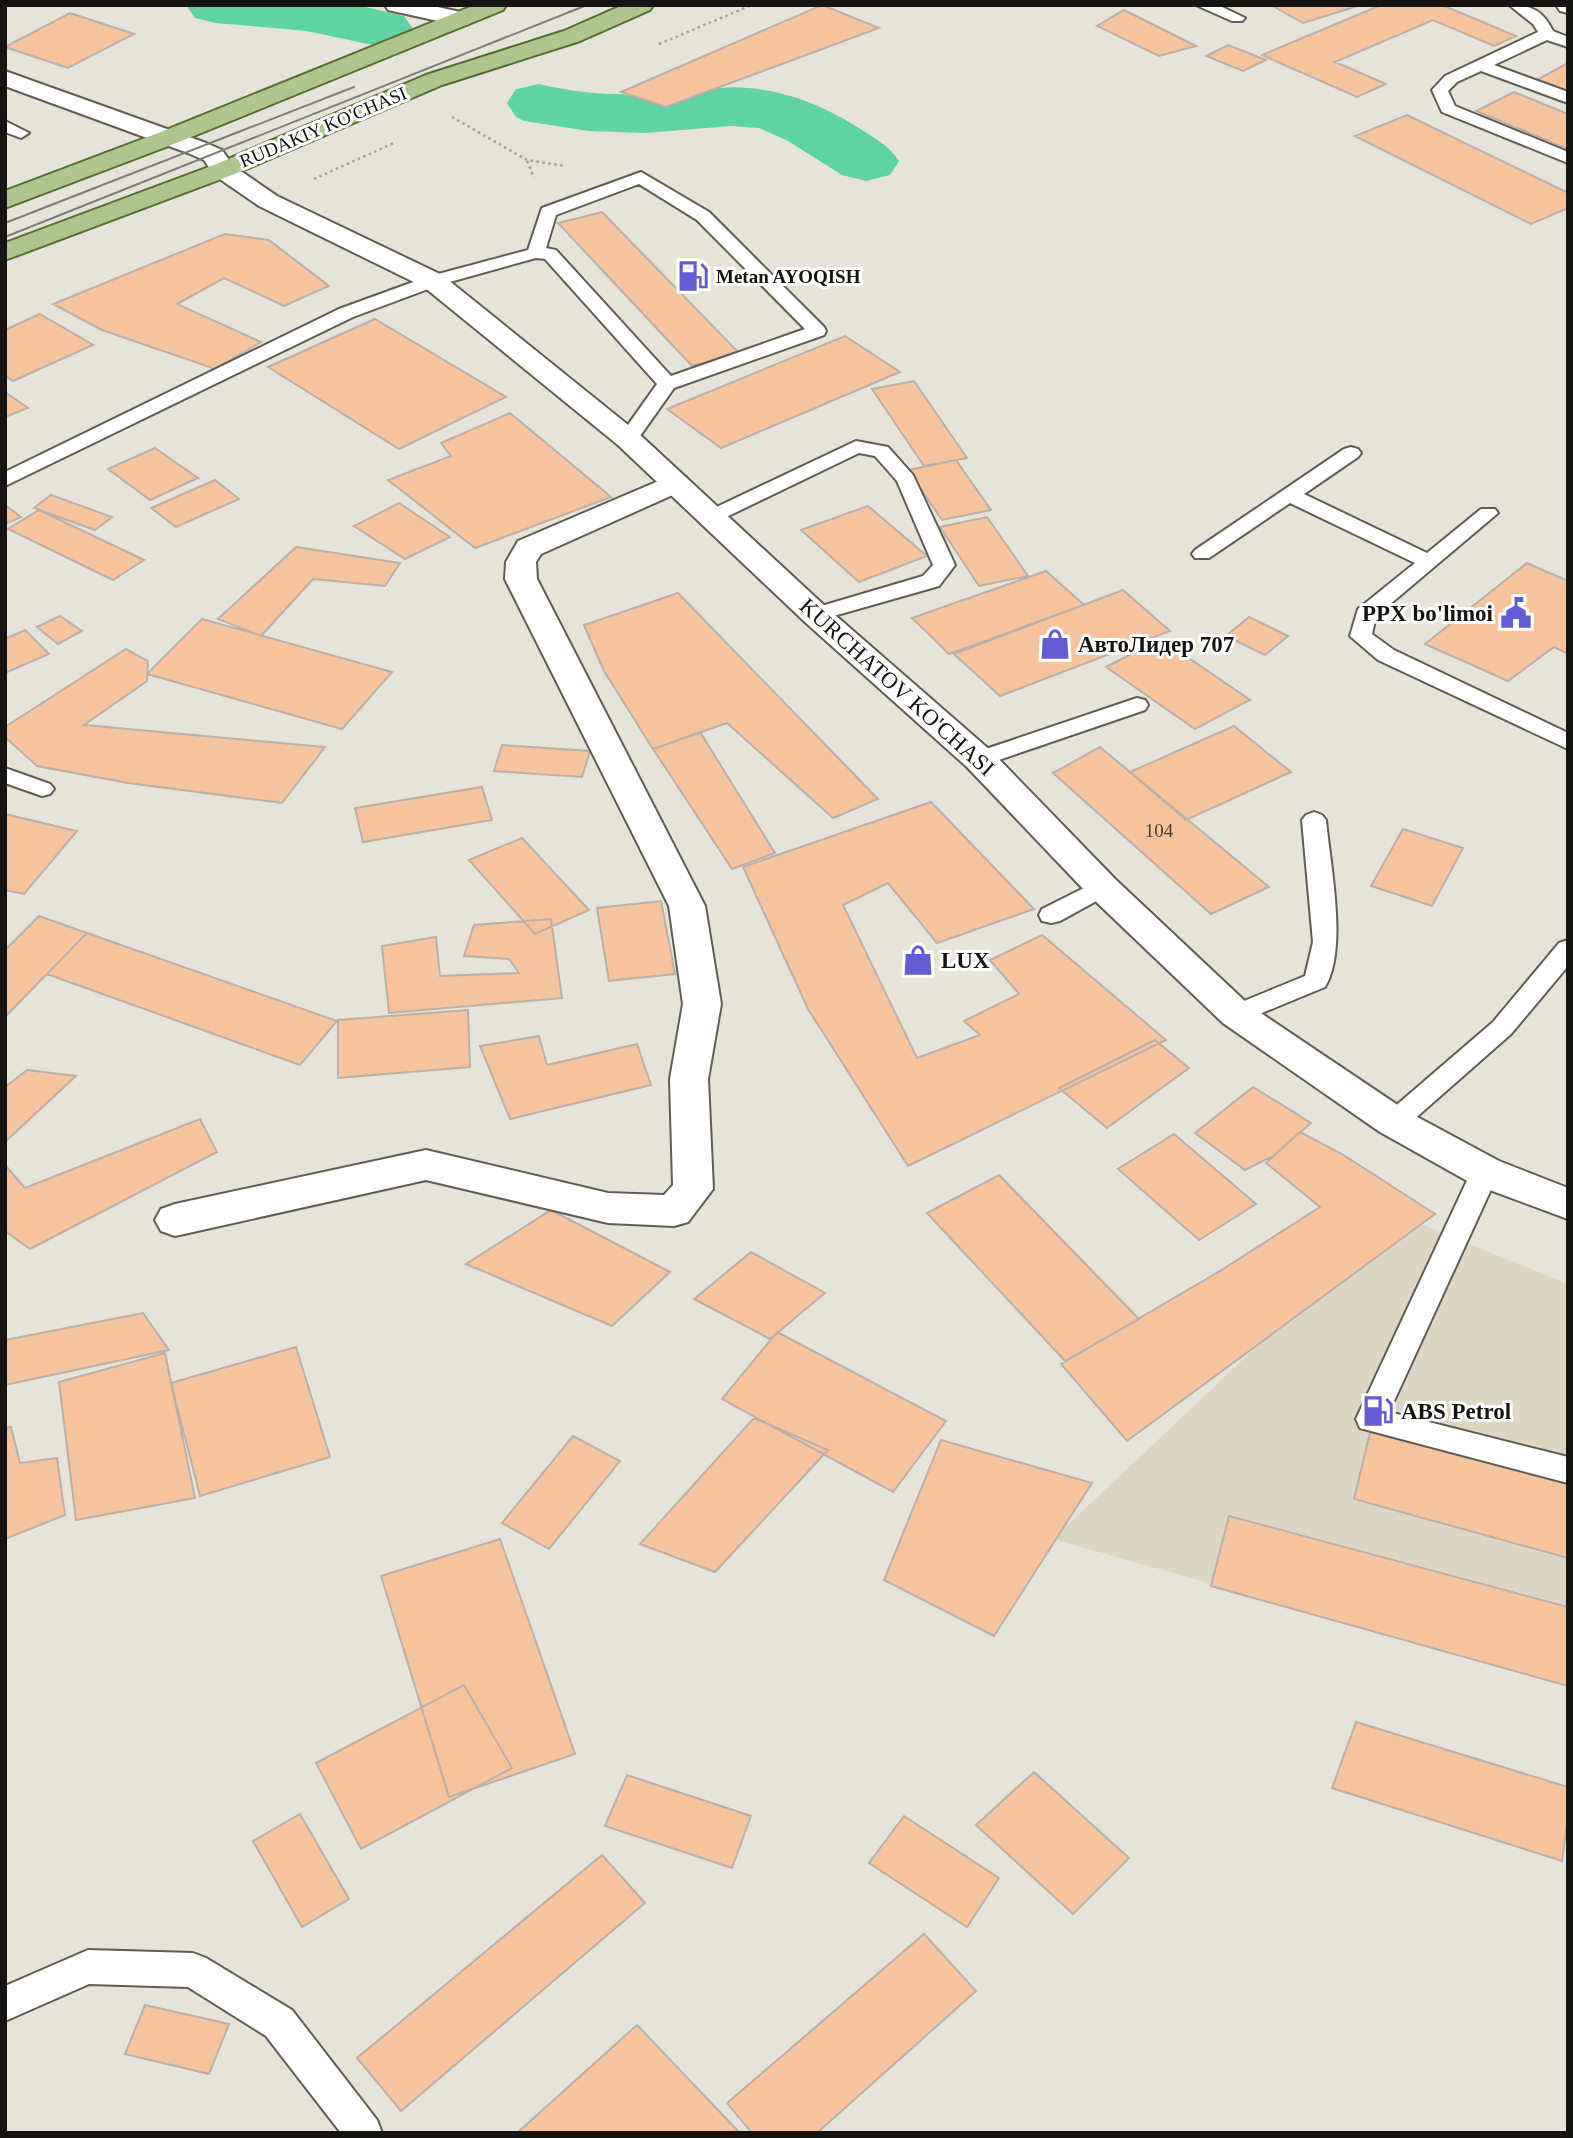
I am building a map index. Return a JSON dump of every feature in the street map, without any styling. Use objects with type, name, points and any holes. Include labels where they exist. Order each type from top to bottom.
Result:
[{"type":"main road","points":[[396,5],[461,19]]},
{"type":"main road","points":[[5,200],[170,137],[495,5]]},
{"type":"main road","name":"RUDAKIY KO'CHASI","points":[[5,252],[223,170],[434,80],[572,36],[642,5]]},
{"type":"main road","name":"KURCHATOV KO'CHASI","points":[[5,78],[213,155],[223,170],[268,201],[433,281],[628,439],[816,615],[979,758],[1102,887],[1236,1014],[1394,1122],[1485,1172],[1568,1205]]},
{"type":"main road","points":[[175,1220],[426,1165],[608,1208],[674,1211],[692,1189],[689,1079],[702,1004],[687,906],[521,579],[521,562],[529,548],[676,483]]},
{"type":"lane","points":[[1204,5],[1237,18]]},
{"type":"lane","points":[[1517,5],[1535,16],[1544,26],[1546,34]]},
{"type":"lane","points":[[1568,42],[1546,34],[1451,79],[1440,90],[1448,109],[1568,158]]},
{"type":"lane","points":[[1481,65],[1568,98]]},
{"type":"lane","points":[[536,253],[548,212],[640,177],[703,216],[817,331],[667,384],[628,439]]},
{"type":"lane","points":[[5,480],[346,313],[433,281],[536,253],[550,254],[667,384]]},
{"type":"lane","points":[[710,517],[856,447],[881,451],[906,479],[944,565],[931,580],[816,615]]},
{"type":"lane","points":[[1202,554],[1351,453]]},
{"type":"lane","points":[[1289,495],[1429,562]]},
{"type":"lane","points":[[1488,513],[1366,614],[1361,636],[1386,655],[1568,742]]},
{"type":"lane","points":[[979,758],[1137,705]]},
{"type":"lane","points":[[5,775],[42,789]]},
{"type":"lane","points":[[1236,1014],[1316,981],[1325,942],[1314,820]]},
{"type":"lane","points":[[1051,915],[1102,887]]},
{"type":"lane","points":[[1394,1122],[1502,1028],[1568,949]]},
{"type":"lane","points":[[1485,1172],[1371,1419],[1568,1470]]},
{"type":"lane","points":[[5,2004],[88,1967],[193,1970],[279,2024],[364,2133]]},
{"type":"path","points":[[452,117],[527,160]]},
{"type":"shaded area","name":"ABS Petrol","points":[[1401,1216],[1568,1284],[1568,1684],[1053,1539],[1364,1245]]},
{"type":"building","points":[[822,5],[879,28],[666,107],[621,92]]},
{"type":"building","points":[[1271,5],[1361,5],[1303,23]]},
{"type":"building","points":[[1381,5],[1442,5],[1516,36],[1494,46],[1433,20],[1335,62],[1386,84],[1357,97],[1262,55]]},
{"type":"building","points":[[1124,10],[1196,46],[1159,56],[1097,26]]},
{"type":"building","points":[[70,13],[134,34],[68,68],[5,47]]},
{"type":"building","points":[[1228,45],[1266,60],[1243,71],[1206,56]]},
{"type":"building","points":[[1568,63],[1568,93],[1535,81]]},
{"type":"building","points":[[1514,92],[1568,114],[1568,149],[1476,111]]},
{"type":"building","points":[[1407,115],[1568,193],[1568,208],[1531,224],[1355,136]]},
{"type":"building","points":[[602,212],[739,353],[692,366],[558,223]]},
{"type":"building","points":[[225,234],[269,240],[329,286],[284,306],[224,278],[177,304],[261,342],[215,369],[102,330],[53,304]]},
{"type":"building","points":[[40,314],[93,345],[13,381],[5,376],[5,330]]},
{"type":"building","points":[[375,319],[506,397],[399,449],[268,367]]},
{"type":"building","points":[[845,336],[900,372],[721,448],[667,409]]},
{"type":"building","points":[[914,381],[967,458],[924,466],[872,389]]},
{"type":"building","points":[[5,392],[28,408],[5,417]]},
{"type":"building","points":[[510,413],[611,497],[475,548],[388,480],[451,456],[441,443]]},
{"type":"building","points":[[155,448],[198,478],[150,500],[108,469]]},
{"type":"building","points":[[956,460],[991,510],[942,520],[908,470]]},
{"type":"building","points":[[215,480],[239,499],[176,527],[151,508]]},
{"type":"building","points":[[51,495],[112,517],[95,530],[34,508]]},
{"type":"building","points":[[399,503],[450,537],[405,559],[354,526]]},
{"type":"building","points":[[5,505],[21,517],[5,524]]},
{"type":"building","points":[[868,506],[927,556],[859,582],[801,530]]},
{"type":"building","points":[[39,510],[144,560],[113,580],[8,529]]},
{"type":"building","points":[[987,517],[1028,576],[979,586],[940,527]]},
{"type":"building","points":[[296,547],[400,563],[385,586],[313,579],[261,636],[218,619]]},
{"type":"building","name":"PPX bo'limoi","points":[[1527,563],[1568,581],[1568,654],[1554,647],[1508,681],[1425,644]]},
{"type":"building","points":[[1046,571],[1084,605],[949,654],[912,618]]},
{"type":"building","points":[[1123,590],[1170,631],[1000,696],[954,654]]},
{"type":"building","points":[[678,593],[878,799],[833,818],[727,723],[653,749],[604,671],[584,625]]},
{"type":"building","points":[[60,616],[82,631],[58,644],[37,627]]},
{"type":"building","points":[[1249,617],[1288,636],[1265,655],[1226,636]]},
{"type":"building","points":[[202,619],[392,672],[342,729],[147,674]]},
{"type":"building","points":[[25,630],[49,654],[5,673],[5,639]]},
{"type":"building","points":[[1161,639],[1250,700],[1195,729],[1106,667]]},
{"type":"building","points":[[126,649],[148,661],[147,681],[84,725],[325,747],[282,803],[128,783],[37,766],[5,737],[5,727]]},
{"type":"building","points":[[1234,726],[1291,772],[1186,820],[1130,772]]},
{"type":"building","points":[[700,732],[775,853],[732,869],[653,749]]},
{"type":"building","points":[[502,745],[590,751],[582,777],[494,771]]},
{"type":"building","points":[[1100,747],[1269,887],[1211,914],[1053,773]]},
{"type":"building","points":[[482,787],[492,820],[363,842],[355,808]]},
{"type":"building","points":[[931,802],[1034,909],[937,943],[888,883],[843,905],[917,1058],[980,1035],[964,1021],[1019,994],[990,960],[1042,935],[1166,1040],[908,1166],[808,1009],[743,867]]},
{"type":"building","points":[[5,814],[77,831],[24,894],[5,890]]},
{"type":"building","points":[[1403,829],[1463,848],[1432,906],[1371,886]]},
{"type":"building","points":[[522,838],[589,910],[535,934],[469,860]]},
{"type":"building","points":[[661,901],[675,974],[609,981],[597,908]]},
{"type":"building","points":[[39,916],[87,933],[5,1017],[5,950]]},
{"type":"building","points":[[551,919],[562,998],[389,1013],[382,946],[436,937],[440,976],[519,973],[509,959],[464,956],[474,925]]},
{"type":"building","points":[[87,933],[337,1021],[300,1065],[47,974]]},
{"type":"building","points":[[468,1010],[470,1067],[338,1078],[338,1020]]},
{"type":"building","points":[[539,1036],[547,1065],[637,1044],[651,1085],[510,1119],[480,1046]]},
{"type":"building","points":[[1155,1040],[1189,1068],[1107,1128],[1059,1088]]},
{"type":"building","points":[[27,1070],[76,1076],[5,1142],[5,1087]]},
{"type":"building","points":[[1253,1087],[1311,1123],[1273,1156],[1245,1170],[1195,1133]]},
{"type":"building","points":[[200,1119],[217,1152],[30,1249],[5,1231],[5,1165],[25,1188]]},
{"type":"building","points":[[1300,1132],[1342,1154],[1435,1214],[1127,1441],[1061,1364],[1220,1271],[1320,1207],[1266,1163]]},
{"type":"building","points":[[1174,1134],[1256,1204],[1199,1240],[1118,1169]]},
{"type":"building","points":[[999,1175],[1139,1319],[1065,1361],[927,1213]]},
{"type":"building","points":[[551,1210],[670,1272],[612,1326],[466,1264]]},
{"type":"building","points":[[751,1252],[825,1293],[770,1339],[694,1299]]},
{"type":"building","points":[[143,1313],[169,1350],[5,1385],[5,1340]]},
{"type":"building","points":[[777,1332],[946,1421],[893,1492],[722,1399]]},
{"type":"building","points":[[296,1347],[330,1457],[200,1496],[171,1383]]},
{"type":"building","points":[[165,1353],[195,1498],[76,1520],[59,1382]]},
{"type":"building","points":[[754,1418],[828,1450],[715,1572],[640,1544]]},
{"type":"building","points":[[1372,1424],[1568,1475],[1568,1558],[1354,1499]]},
{"type":"building","points":[[11,1427],[20,1463],[57,1458],[65,1515],[5,1539],[5,1428]]},
{"type":"building","points":[[573,1436],[620,1461],[549,1549],[502,1523]]},
{"type":"building","points":[[941,1440],[1092,1483],[994,1636],[884,1580]]},
{"type":"building","points":[[1229,1516],[1568,1607],[1568,1686],[1211,1586]]},
{"type":"building","points":[[500,1539],[575,1754],[449,1797],[381,1576]]},
{"type":"building","points":[[464,1685],[512,1768],[361,1849],[316,1763]]},
{"type":"building","points":[[1356,1722],[1568,1787],[1568,1816],[1562,1861],[1332,1788]]},
{"type":"building","points":[[1034,1772],[1129,1858],[1073,1914],[976,1825]]},
{"type":"building","points":[[627,1775],[751,1816],[732,1868],[605,1826]]},
{"type":"building","points":[[300,1814],[349,1899],[302,1927],[253,1841]]},
{"type":"building","points":[[904,1816],[999,1878],[967,1927],[869,1863]]},
{"type":"building","points":[[602,1855],[645,1903],[401,2111],[357,2058]]},
{"type":"building","points":[[924,1934],[976,1991],[817,2133],[752,2133],[727,2103]]},
{"type":"building","points":[[145,2005],[229,2024],[209,2074],[125,2054]]},
{"type":"building","points":[[637,2025],[740,2133],[517,2133]]},
{"type":"waterway","points":[[216,5],[307,13],[382,29]]},
{"type":"waterway","points":[[539,103],[547,107],[617,114],[731,107],[760,109],[799,121],[866,161]]},
{"type":"tram line","points":[[5,237],[587,5]]},
{"type":"tram line","points":[[5,223],[354,87]]},
{"type":"place","name":"Metan AYOQISH","points":[[693,276]]},
{"type":"place","name":"PPX bo'limoi","points":[[1516,613]]},
{"type":"place","name":"АвтоЛидер 707","points":[[1055,644]]},
{"type":"place","name":"LUX","points":[[918,960]]},
{"type":"place","name":"ABS Petrol","points":[[1378,1411]]}]
